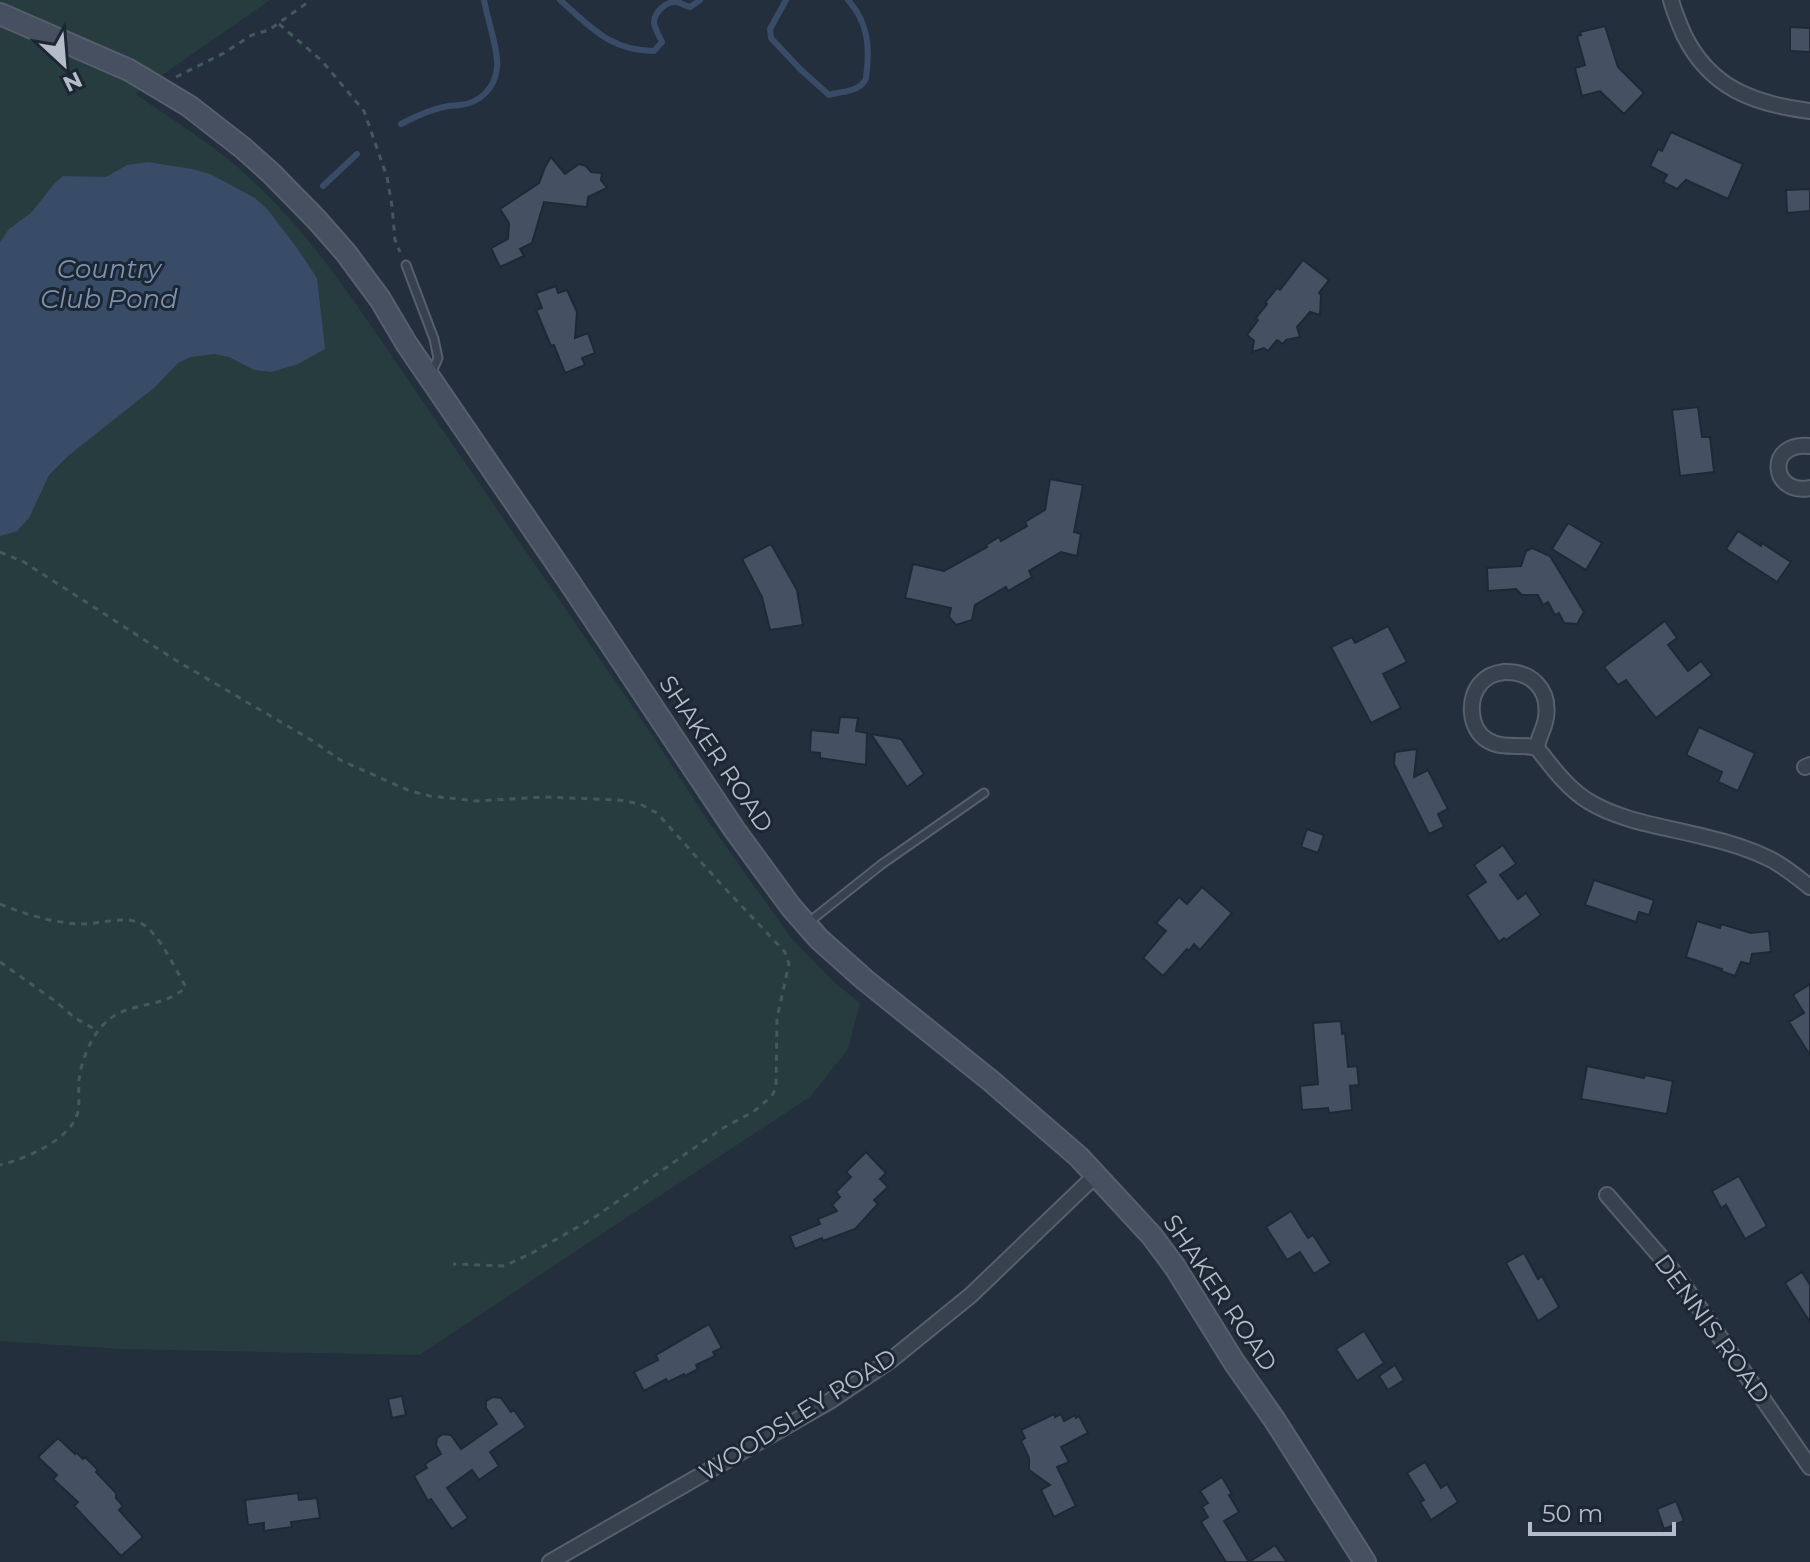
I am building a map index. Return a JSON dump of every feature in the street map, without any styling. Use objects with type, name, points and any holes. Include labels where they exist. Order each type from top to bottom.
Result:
[{"type":"main road","name":"SHAKER ROAD","points":[[0,14],[129,70],[189,106],[272,174],[346,253],[380,299],[406,343],[734,829],[806,925],[865,980],[991,1081],[1079,1157],[1152,1236],[1365,1562]]},
{"type":"street","points":[[1671,0],[1691,49],[1718,80],[1760,101],[1810,111]]},
{"type":"street","points":[[1810,446],[1790,447],[1782,455],[1779,465],[1781,476],[1789,487],[1801,490],[1810,488]]},
{"type":"street","points":[[1537,748],[1547,710],[1539,685],[1526,675],[1511,671],[1496,673],[1482,681],[1474,696],[1473,724],[1483,738],[1500,746],[1537,748],[1570,787],[1604,809],[1749,850],[1781,866],[1810,887]]},
{"type":"street","name":"WOODSLEY ROAD","points":[[550,1562],[830,1401],[891,1360],[971,1295],[1096,1175]]},
{"type":"street","name":"DENNIS ROAD","points":[[1607,1195],[1678,1277],[1810,1467]]},
{"type":"lane","points":[[406,265],[438,358],[429,377]]},
{"type":"lane","points":[[806,925],[882,864],[984,793]]},
{"type":"path","points":[[159,89],[252,35],[279,24],[311,0]]},
{"type":"path","points":[[279,24],[322,61],[364,111],[387,177],[395,240],[406,265]]},
{"type":"path","points":[[0,552],[24,562],[166,654],[342,761],[410,791],[461,801],[619,800],[648,808],[657,813],[785,952],[789,964],[777,1018],[776,1087],[765,1103],[723,1128],[592,1219],[523,1258],[498,1267],[453,1264]]},
{"type":"path","points":[[0,904],[19,912],[75,924],[137,921],[152,932],[186,987],[166,1000],[127,1008],[98,1031],[82,1063],[79,1109],[70,1127],[63,1135],[31,1155],[0,1165]]},
{"type":"path","points":[[0,962],[75,1018],[98,1031]]},
{"type":"green space","points":[[0,0],[270,0],[135,94],[235,165],[285,213],[315,249],[356,304],[708,821],[792,939],[834,982],[860,1003],[848,1049],[811,1096],[419,1355],[120,1349],[0,1341]]},
{"type":"water","name":"Country Club Pond","points":[[148,162],[210,174],[255,198],[268,210],[317,278],[325,349],[298,364],[272,372],[254,370],[229,357],[214,354],[191,357],[178,363],[155,387],[68,456],[49,475],[29,518],[17,531],[0,536],[0,242],[9,229],[31,213],[63,176],[106,177],[127,165]]},
{"type":"building","points":[[1605,26],[1618,67],[1644,93],[1624,114],[1600,91],[1582,96],[1575,68],[1585,65],[1577,36],[1581,35],[1580,32]]},
{"type":"building","points":[[1790,27],[1810,28],[1810,52],[1790,51]]},
{"type":"building","points":[[1671,132],[1743,164],[1728,199],[1686,180],[1677,189],[1663,182],[1667,175],[1650,166]]},
{"type":"building","points":[[551,157],[565,174],[579,164],[591,172],[602,173],[601,180],[607,188],[588,197],[587,207],[544,202],[532,243],[520,249],[524,256],[500,267],[491,248],[508,239],[509,223],[500,209],[539,183]]},
{"type":"building","points":[[1810,189],[1810,211],[1787,213],[1786,190]]},
{"type":"building","points":[[1303,260],[1329,280],[1319,293],[1320,315],[1310,312],[1297,327],[1300,337],[1286,340],[1283,344],[1277,340],[1268,351],[1264,348],[1252,352],[1254,341],[1247,335],[1258,320],[1256,318],[1277,288],[1280,290]]},
{"type":"building","points":[[556,286],[558,293],[567,290],[577,312],[575,338],[588,333],[595,353],[582,358],[585,365],[565,373],[536,310],[542,308],[536,293]]},
{"type":"building","points":[[1698,407],[1702,437],[1710,437],[1714,472],[1680,476],[1672,410]]},
{"type":"building","points":[[1050,479],[1083,485],[1074,532],[1081,534],[1077,556],[1061,552],[1029,571],[1032,577],[1008,591],[1006,587],[975,605],[972,620],[956,625],[949,617],[951,608],[905,598],[913,564],[944,571],[999,537],[1001,541],[1027,526],[1025,522],[1045,510]]},
{"type":"building","points":[[1568,523],[1602,543],[1586,570],[1552,549]]},
{"type":"building","points":[[1738,531],[1791,562],[1777,582],[1726,549]]},
{"type":"building","points":[[771,544],[797,590],[803,625],[770,630],[762,597],[742,559]]},
{"type":"building","points":[[1532,548],[1550,556],[1584,612],[1577,624],[1564,623],[1548,602],[1543,605],[1538,595],[1522,595],[1516,589],[1488,591],[1487,568],[1521,566],[1526,551]]},
{"type":"building","points":[[1665,621],[1677,638],[1668,645],[1688,671],[1701,661],[1712,675],[1656,718],[1626,680],[1618,685],[1604,667]]},
{"type":"building","points":[[1388,626],[1407,662],[1383,674],[1401,708],[1371,723],[1331,647],[1352,637],[1355,643]]},
{"type":"building","points":[[840,717],[858,718],[856,731],[867,733],[866,765],[820,758],[820,753],[810,752],[811,730],[838,733]]},
{"type":"building","points":[[1699,727],[1755,753],[1738,791],[1718,782],[1722,772],[1686,755]]},
{"type":"building","points":[[871,734],[901,739],[924,774],[907,787]]},
{"type":"building","points":[[1417,749],[1414,777],[1428,770],[1448,809],[1438,814],[1444,827],[1429,834],[1394,764],[1395,752]]},
{"type":"building","points":[[1307,829],[1324,835],[1318,853],[1301,847]]},
{"type":"building","points":[[1503,845],[1516,864],[1500,875],[1518,899],[1526,893],[1541,915],[1499,942],[1467,895],[1486,882],[1474,865]]},
{"type":"building","points":[[1594,880],[1654,900],[1649,915],[1639,912],[1636,922],[1585,905]]},
{"type":"building","points":[[1202,887],[1232,913],[1200,950],[1194,944],[1163,976],[1143,958],[1166,931],[1156,923],[1179,897],[1187,904]]},
{"type":"building","points":[[1697,921],[1751,933],[1769,931],[1771,952],[1752,954],[1750,964],[1741,962],[1735,976],[1686,957]]},
{"type":"building","points":[[1810,984],[1810,1055],[1789,1022],[1804,1013],[1793,995]]},
{"type":"building","points":[[1341,1021],[1348,1067],[1357,1066],[1359,1085],[1350,1086],[1352,1110],[1329,1113],[1328,1108],[1302,1110],[1300,1086],[1318,1084],[1313,1023]]},
{"type":"building","points":[[1587,1066],[1673,1081],[1667,1114],[1581,1099]]},
{"type":"building","points":[[866,1152],[886,1173],[880,1179],[888,1187],[874,1200],[878,1204],[855,1229],[795,1249],[790,1236],[820,1224],[818,1219],[837,1211],[832,1205],[840,1197],[836,1192],[851,1177],[846,1172]]},
{"type":"building","points":[[1739,1176],[1767,1226],[1745,1239],[1726,1205],[1721,1208],[1712,1191]]},
{"type":"building","points":[[1291,1211],[1308,1238],[1313,1235],[1331,1263],[1314,1274],[1300,1252],[1287,1260],[1266,1227]]},
{"type":"building","points":[[1524,1253],[1538,1279],[1542,1276],[1559,1307],[1538,1321],[1506,1263]]},
{"type":"building","points":[[1802,1272],[1810,1285],[1810,1322],[1785,1283]]},
{"type":"building","points":[[709,1324],[722,1348],[713,1352],[715,1356],[696,1365],[698,1369],[685,1376],[668,1382],[666,1379],[644,1391],[634,1372],[658,1360],[656,1355]]},
{"type":"building","points":[[1364,1331],[1384,1363],[1357,1381],[1336,1349]]},
{"type":"building","points":[[1395,1365],[1404,1380],[1388,1390],[1379,1376]]},
{"type":"building","points":[[402,1396],[406,1415],[392,1418],[388,1399]]},
{"type":"building","points":[[493,1397],[501,1398],[526,1427],[490,1452],[499,1466],[479,1480],[472,1470],[447,1488],[468,1518],[452,1529],[431,1499],[428,1501],[414,1476],[441,1454],[436,1445],[437,1438],[443,1434],[451,1435],[461,1449],[497,1424],[486,1408],[486,1401]]},
{"type":"building","points":[[1054,1414],[1055,1417],[1061,1414],[1064,1421],[1079,1416],[1088,1433],[1061,1447],[1069,1462],[1057,1467],[1076,1506],[1054,1517],[1041,1490],[1050,1485],[1029,1470],[1021,1430]]},
{"type":"building","points":[[58,1438],[98,1470],[96,1472],[116,1493],[123,1506],[119,1510],[143,1537],[121,1556],[74,1506],[78,1502],[53,1479],[57,1475],[38,1457]]},
{"type":"building","points":[[1425,1462],[1441,1488],[1447,1484],[1458,1502],[1431,1520],[1420,1502],[1424,1500],[1407,1473]]},
{"type":"building","points":[[1222,1477],[1239,1512],[1224,1521],[1249,1562],[1226,1562],[1201,1522],[1208,1517],[1202,1507],[1208,1503],[1200,1491]]},
{"type":"building","points":[[298,1493],[299,1500],[317,1498],[320,1518],[291,1522],[292,1527],[264,1531],[264,1523],[248,1525],[245,1500]]},
{"type":"building","points":[[1676,1501],[1684,1521],[1664,1529],[1657,1509]]},
{"type":"building","points":[[1275,1545],[1287,1562],[1249,1562]]},
{"type":"waterway","points":[[401,124],[436,109],[467,104],[480,98],[490,88],[496,75],[497,61],[484,0]]},
{"type":"waterway","points":[[560,0],[613,42],[654,51],[662,42],[654,23],[658,11],[673,2],[690,7],[700,0]]},
{"type":"waterway","points":[[786,0],[770,29],[771,38],[829,95],[856,88],[866,78],[868,57],[864,27],[848,0]]},
{"type":"waterway","points":[[323,186],[357,154]]}]
